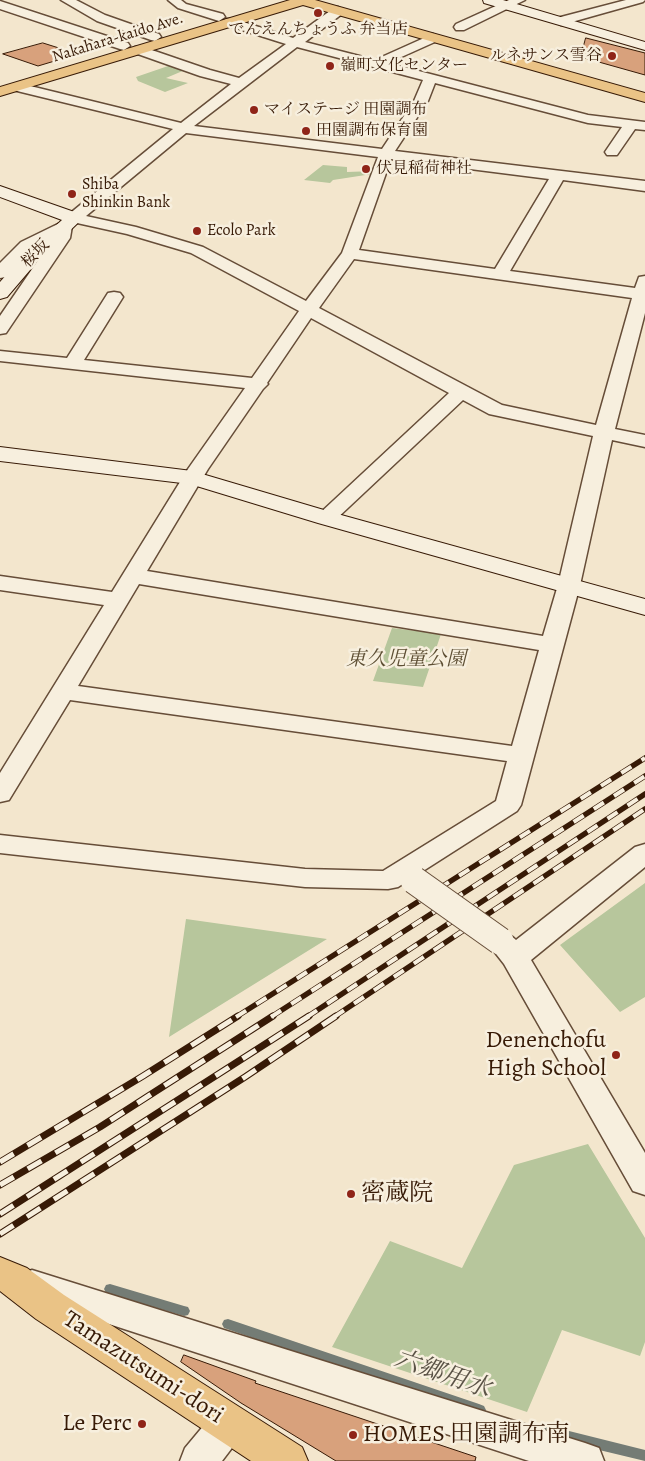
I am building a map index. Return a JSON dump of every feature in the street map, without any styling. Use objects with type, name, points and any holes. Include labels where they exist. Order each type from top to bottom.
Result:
[{"type":"main road","name":"Nakahara-kaido Ave.","points":[[1,85],[18,87],[139,50],[278,0]]},
{"type":"main road","name":"Nakahara-kaido Ave.","points":[[1,85],[155,37],[302,0]]},
{"type":"main road","points":[[302,0],[339,6],[640,87]]},
{"type":"main road","points":[[317,0],[640,87]]},
{"type":"main road","points":[[339,6],[433,38],[645,98]]},
{"type":"main road","points":[[442,22],[478,32]]},
{"type":"main road","name":"Tamazutsumi-dori","points":[[6,1276],[228,1424],[288,1461]]},
{"type":"street","points":[[0,5],[17,0]]},
{"type":"street","points":[[67,0],[101,18],[155,37]]},
{"type":"street","points":[[174,0],[182,6],[225,20],[376,64],[588,119],[638,125]]},
{"type":"street","points":[[489,0],[514,3],[561,21],[645,46]]},
{"type":"street","points":[[561,21],[639,0]]},
{"type":"street","points":[[460,27],[514,3]]},
{"type":"street","points":[[0,5],[124,46]]},
{"type":"street","points":[[0,273],[27,245],[69,222],[182,128],[296,42],[339,6]]},
{"type":"street","points":[[376,64],[433,38]]},
{"type":"street","points":[[139,50],[204,73],[242,83]]},
{"type":"street","points":[[0,794],[192,478],[259,384],[309,309],[350,254],[386,154],[421,101],[431,78]]},
{"type":"street","points":[[18,87],[182,128],[645,186]]},
{"type":"street","points":[[612,152],[638,125]]},
{"type":"street","points":[[500,275],[558,175]]},
{"type":"street","points":[[0,191],[69,222],[130,230],[198,250],[496,410],[645,441]]},
{"type":"street","points":[[0,329],[62,238],[69,222]]},
{"type":"street","name":"桜坂","points":[[0,293],[30,259],[69,222]]},
{"type":"street","points":[[0,844],[305,878],[388,880],[408,876],[508,805],[569,585],[604,433],[643,290],[500,275],[350,254]]},
{"type":"street","points":[[73,363],[114,297]]},
{"type":"street","points":[[0,356],[259,384]]},
{"type":"street","points":[[326,518],[461,392]]},
{"type":"street","points":[[0,454],[192,478],[326,518],[645,607]]},
{"type":"street","points":[[134,576],[553,645]]},
{"type":"street","points":[[0,583],[119,600]]},
{"type":"street","points":[[61,691],[522,755]]},
{"type":"street","points":[[507,949],[645,853]]},
{"type":"street","points":[[408,876],[507,949],[645,1182]]},
{"type":"street","points":[[6,1276],[392,1402],[585,1461]]},
{"type":"street","points":[[200,1461],[228,1424]]},
{"type":"green space","points":[[171,65],[185,70],[166,78],[188,83],[165,92],[138,81],[136,77]]},
{"type":"green space","points":[[323,165],[347,167],[347,172],[374,171],[372,174],[333,180],[330,183],[304,180]]},
{"type":"green space","name":"東久児童公園","points":[[392,628],[441,634],[423,687],[373,681]]},
{"type":"green space","points":[[645,883],[645,997],[620,1012],[560,945]]},
{"type":"green space","points":[[186,919],[327,939],[169,1037]]},
{"type":"green space","points":[[588,1144],[645,1238],[645,1342],[640,1356],[562,1330],[527,1412],[332,1347],[390,1241],[462,1268],[514,1165]]},
{"type":"building","name":"ルネサンス雪谷","points":[[586,38],[645,53],[645,75],[581,57]]},
{"type":"building","points":[[43,43],[78,54],[38,66],[3,54]]},
{"type":"building","name":"HOMES 田園調布南","points":[[184,1355],[256,1381],[255,1383],[476,1457],[475,1461],[336,1461],[241,1403],[181,1362]]},
{"type":"waterway","points":[[110,1289],[184,1311]]},
{"type":"waterway","name":"六郷用水","points":[[228,1324],[479,1410]]},
{"type":"waterway","name":"六郷用水","points":[[541,1430],[645,1456]]},
{"type":"railway","points":[[236,1017],[645,758]]},
{"type":"railway","points":[[271,1017],[645,776]]},
{"type":"railway","points":[[307,1017],[645,794]]},
{"type":"railway","points":[[334,1017],[645,809]]},
{"type":"railway","points":[[0,1162],[238,1016]]},
{"type":"railway","points":[[0,1185],[100,1127],[273,1016]]},
{"type":"railway","points":[[0,1214],[309,1016]]},
{"type":"railway","points":[[0,1234],[245,1077],[336,1016]]},
{"type":"place","name":"でんえんちょうふ 弁当店","points":[[318,13]]},
{"type":"place","name":"ルネサンス雪谷","points":[[612,56]]},
{"type":"place","name":"嶺町文化センター","points":[[330,66]]},
{"type":"place","name":"マイステージ 田園調布","points":[[254,110]]},
{"type":"place","name":"田園調布保育園","points":[[306,131]]},
{"type":"place","name":"伏見稲荷神社","points":[[366,169]]},
{"type":"place","name":"Shiba Shinkin Bank","points":[[72,194]]},
{"type":"place","name":"Ecolo Park","points":[[197,231]]},
{"type":"place","name":"Denenchofu High School","points":[[616,1055]]},
{"type":"place","name":"密蔵院","points":[[351,1194]]},
{"type":"place","name":"Le Perc","points":[[142,1424]]},
{"type":"place","name":"HOMES 田園調布南","points":[[353,1435]]}]
